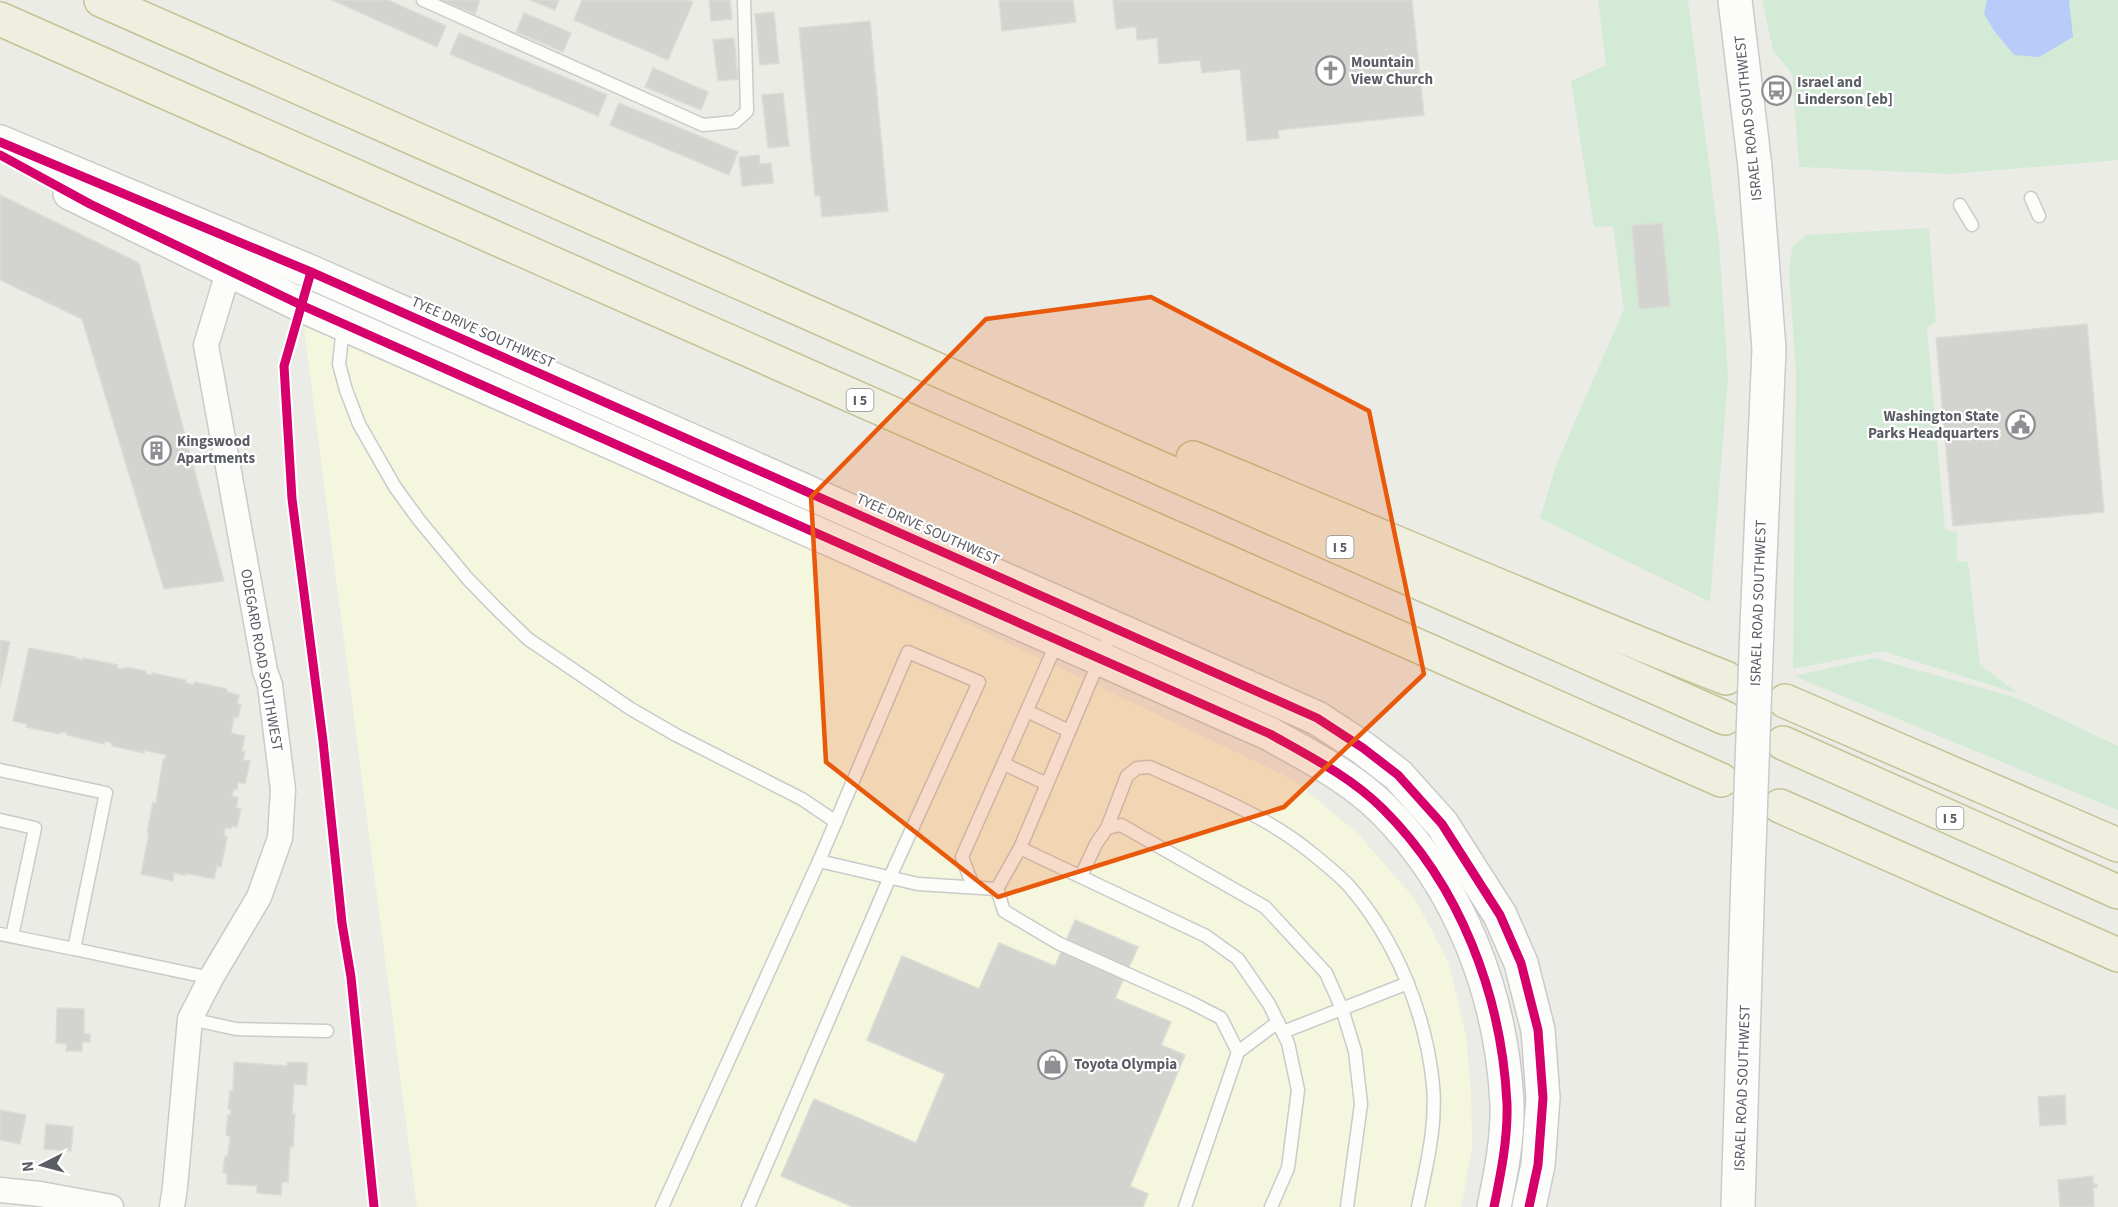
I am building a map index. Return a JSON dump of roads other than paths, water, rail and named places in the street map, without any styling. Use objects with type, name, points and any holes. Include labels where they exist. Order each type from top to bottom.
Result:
[{"type":"highway","name":"I 5","points":[[101,0],[956,376],[1725,718]]},
{"type":"highway","name":"I 5","points":[[0,20],[1721,780]]},
{"type":"highway","points":[[956,376],[1053,406],[1177,451],[1379,534],[1468,574],[1726,678]]},
{"type":"highway","points":[[1785,701],[2118,845]]},
{"type":"highway","name":"I 5","points":[[1783,743],[2118,892]]},
{"type":"highway","points":[[1780,806],[2118,955]]},
{"type":"highway","points":[[1834,830],[2118,979]]},
{"type":"street","name":"ISRAEL ROAD SOUTHWEST","points":[[1735,0],[1755,167],[1769,349],[1748,874],[1738,1207]]},
{"type":"street","points":[[0,142],[233,256],[1065,625],[1100,659],[1270,734],[1336,771],[1383,808],[1418,849],[1445,890],[1473,945],[1492,1002],[1503,1063],[1507,1105],[1503,1159],[1494,1207]]},
{"type":"street","points":[[0,155],[90,204],[233,256]]},
{"type":"street","name":"ODEGARD ROAD SOUTHWEST","points":[[171,1207],[175,1187],[190,1019],[211,978],[259,897],[280,838],[283,790],[270,685],[206,345],[233,256]]},
{"type":"street","points":[[1065,625],[1113,627],[1317,718],[1363,748],[1398,775],[1442,824],[1500,915],[1521,963],[1535,1019],[1543,1098],[1539,1165],[1529,1207]]},
{"type":"street","points":[[0,1190],[40,1194],[111,1207]]},
{"type":"lane","points":[[423,0],[703,126],[735,122],[747,111],[744,0]]},
{"type":"lane","points":[[2031,198],[2039,216]]},
{"type":"lane","points":[[1960,205],[1972,225]]},
{"type":"lane","points":[[348,308],[339,364],[359,424],[395,487],[467,578],[528,639],[631,709],[676,735],[802,800],[836,822]]},
{"type":"lane","points":[[973,886],[963,857],[1065,625]]},
{"type":"lane","points":[[1113,627],[1020,848],[997,889],[1004,911],[1058,943],[1221,1018],[1238,1052]]},
{"type":"lane","points":[[662,1207],[819,861],[908,652],[979,682],[890,878],[748,1207]]},
{"type":"lane","points":[[1027,711],[1069,731]]},
{"type":"lane","points":[[1004,764],[1047,784]]},
{"type":"lane","points":[[1081,876],[1096,844],[1107,828],[1127,776],[1137,768],[1150,767],[1262,820],[1303,847],[1348,885],[1383,933],[1408,983],[1422,1026],[1433,1085],[1432,1134],[1418,1207]]},
{"type":"lane","points":[[0,770],[106,793],[74,949]]},
{"type":"lane","points":[[0,820],[35,828],[6,935],[211,978]]},
{"type":"lane","points":[[1107,828],[1120,825],[1265,907],[1326,972],[1342,1009],[1355,1051],[1361,1104],[1347,1207]]},
{"type":"lane","points":[[1020,848],[1206,936],[1238,959],[1269,1004],[1288,1042],[1298,1090],[1288,1168],[1271,1207]]},
{"type":"lane","points":[[819,861],[918,884],[997,889]]},
{"type":"lane","points":[[1185,1207],[1238,1052],[1280,1027],[1342,1009],[1408,983]]},
{"type":"lane","points":[[190,1019],[236,1029],[327,1031]]},
{"type":"water","points":[[1987,0],[2069,0],[2073,37],[2039,57],[2014,55],[1984,14]]},
{"type":"place","name":"Mountain View Church","points":[[1330,71]]},
{"type":"place","name":"Israel and Linderson [eb]","points":[[1776,91]]},
{"type":"place","name":"Washington State Parks Headquarters","points":[[2020,425]]},
{"type":"place","name":"Kingswood Apartments","points":[[156,450]]},
{"type":"place","name":"Toyota Olympia","points":[[1053,1064]]}]
